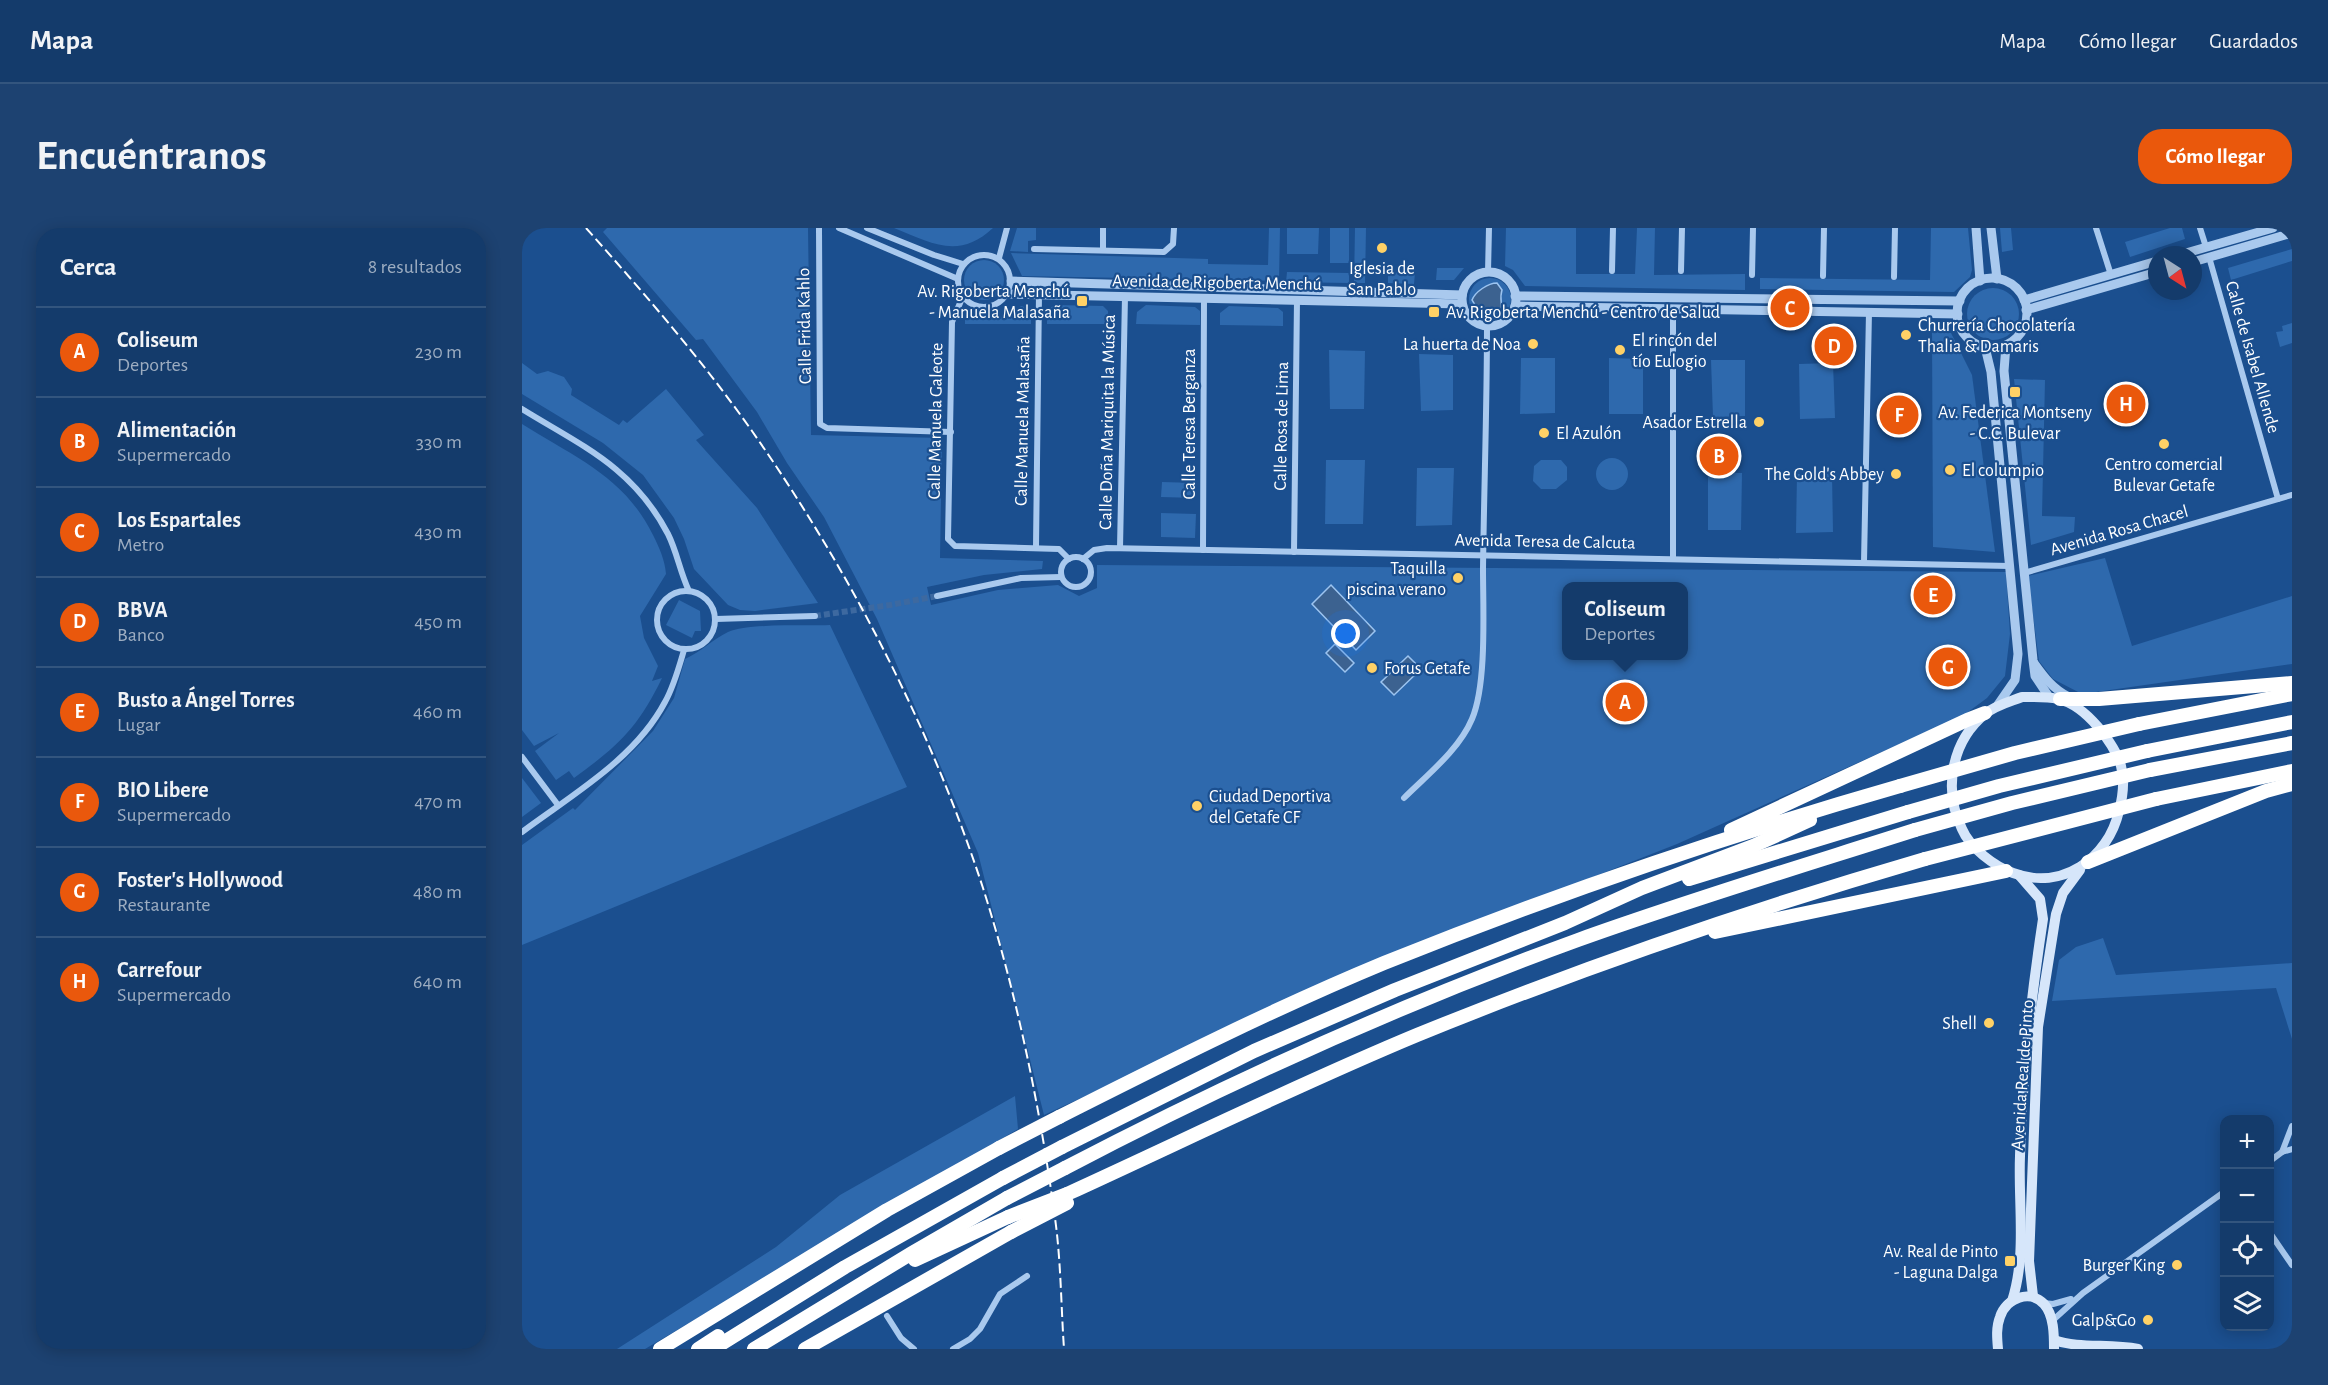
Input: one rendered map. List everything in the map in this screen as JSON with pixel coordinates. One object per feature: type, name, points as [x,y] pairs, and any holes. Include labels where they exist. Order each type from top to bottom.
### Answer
[{"type":"highway","points":[[2061,698],[2099,699],[2292,683]]},
{"type":"highway","points":[[660,1349],[887,1210],[999,1148],[1243,1026],[1383,964],[1680,853],[1858,798],[2015,753],[2139,724],[2292,694]]},
{"type":"highway","points":[[1680,853],[1991,710]]},
{"type":"highway","points":[[713,1349],[900,1235],[1003,1178],[1254,1050],[1395,990],[1565,923],[1691,879],[1908,812],[1999,786],[2147,751],[2292,722]]},
{"type":"highway","points":[[754,1349],[1007,1198],[1161,1118],[1257,1072],[1409,1006],[1577,941],[1700,898],[1915,830],[2012,803],[2150,770],[2292,743]]},
{"type":"highway","points":[[806,1349],[1067,1198],[1304,1084],[1416,1036],[1631,953],[1821,889],[1925,859],[2156,799],[2292,771]]},
{"type":"highway","points":[[2086,864],[2266,791],[2292,784]]},
{"type":"highway","points":[[1565,923],[1642,888],[1753,846],[1858,798]]},
{"type":"highway","points":[[1631,953],[1713,932],[2012,873]]},
{"type":"highway","points":[[812,1313],[915,1260],[1008,1217],[1067,1198]]},
{"type":"highway","points":[[698,1349],[740,1322],[808,1290]]},
{"type":"main road","points":[[2022,697],[2061,698],[2074,704],[2092,719],[2112,742],[2121,766],[2124,793],[2116,823],[2107,843],[2086,864],[2066,874],[2036,879],[2012,873],[1979,852],[1963,832],[1953,809],[1950,786],[1956,757],[1968,731],[1991,710],[2022,697]]},
{"type":"main road","name":"Avenida Real de Pinto","points":[[2037,1299],[2029,1261],[2038,1027],[2056,914],[2063,893],[2086,864]]},
{"type":"main road","name":"Avenida Real de Pinto","points":[[1998,1349],[1997,1333],[2000,1316],[2012,1301],[2019,1281],[2019,1157],[2023,1076],[2043,919],[2040,899],[2012,873]]},
{"type":"main road","points":[[2012,1301],[2023,1296],[2037,1299],[2045,1305],[2052,1322],[2054,1345],[2123,1346],[2138,1349]]},
{"type":"street","name":"Calle Frida Kahlo","points":[[819,228],[820,424],[826,428],[951,432]]},
{"type":"street","points":[[839,228],[958,279]]},
{"type":"street","points":[[867,228],[963,264]]},
{"type":"street","points":[[999,258],[1007,228]]},
{"type":"street","points":[[1103,228],[1103,249]]},
{"type":"street","points":[[1034,249],[1164,252],[1171,247],[1174,228]]},
{"type":"street","points":[[1488,272],[1489,228]]},
{"type":"street","points":[[1612,271],[1613,228]]},
{"type":"street","points":[[1681,271],[1682,228]]},
{"type":"street","points":[[1752,275],[1753,228]]},
{"type":"street","points":[[1823,276],[1824,228]]},
{"type":"street","points":[[1894,277],[1895,228]]},
{"type":"street","points":[[1976,228],[1980,281]]},
{"type":"street","points":[[1991,228],[1997,279]]},
{"type":"street","points":[[2097,228],[2111,275]]},
{"type":"street","name":"Calle de Isabel Allende","points":[[2200,228],[2278,499]]},
{"type":"street","points":[[2202,256],[2273,228]]},
{"type":"street","points":[[2202,253],[2292,233]]},
{"type":"street","points":[[984,254],[999,258],[1008,268],[1011,281],[1007,294],[1002,300],[986,307],[977,306],[963,296],[958,279],[963,264],[969,259],[984,254]]},
{"type":"street","points":[[2024,300],[2148,264]]},
{"type":"street","points":[[1488,272],[1503,276],[1513,288],[1515,296],[1515,306],[1504,321],[1486,326],[1475,323],[1469,318],[1462,299],[1468,281],[1481,273],[1488,272]]},
{"type":"street","points":[[2026,310],[2148,275]]},
{"type":"street","points":[[1988,278],[1997,279],[2011,283],[2024,300],[2025,323],[2020,334],[2006,345],[1985,347],[1968,339],[1959,324],[1960,301],[1963,293],[1971,285],[1988,278]]},
{"type":"street","name":"Avenida de Rigoberta Menchú","points":[[1011,281],[1462,299]]},
{"type":"street","name":"Avenida de Rigoberta Menchú","points":[[1007,294],[1297,300],[1462,299]]},
{"type":"street","name":"Calle Manuela Malasaña","points":[[1036,547],[1039,294]]},
{"type":"street","name":"Calle Manuela Galeote","points":[[963,296],[952,322],[948,539],[955,546],[1036,547]]},
{"type":"street","name":"Calle Doña Mariquita la Música","points":[[1120,548],[1125,296]]},
{"type":"street","points":[[1515,296],[1960,301]]},
{"type":"street","name":"Calle Teresa Berganza","points":[[1203,550],[1204,298]]},
{"type":"street","name":"Calle Rosa de Lima","points":[[1294,552],[1297,300]]},
{"type":"street","points":[[1515,306],[1958,314]]},
{"type":"street","points":[[1673,308],[1673,558]]},
{"type":"street","points":[[1864,562],[1869,312]]},
{"type":"street","points":[[1404,798],[1458,742],[1473,719],[1481,673],[1486,326]]},
{"type":"street","points":[[2006,345],[2004,371],[2032,660],[2035,676],[2061,698]]},
{"type":"street","points":[[1985,347],[1991,372],[2018,666],[2010,688],[1991,710]]},
{"type":"street","points":[[522,409],[606,460],[628,479],[656,513],[667,533],[689,591]]},
{"type":"street","name":"Avenida Rosa Chacel","points":[[2024,573],[2292,495]]},
{"type":"street","points":[[937,596],[1021,578],[1061,577],[1072,588],[1077,588],[1086,584],[1092,576],[1090,566],[1083,559],[1069,559],[1059,549],[1036,547]]},
{"type":"street","name":"Avenida Teresa de Calcuta","points":[[1083,559],[1094,550],[1120,548],[2010,566]]},
{"type":"street","points":[[1061,577],[1062,567],[1069,559]]},
{"type":"street","points":[[689,591],[700,594],[708,601],[716,619],[714,631],[708,640],[694,649],[684,650],[670,646],[662,638],[658,629],[657,617],[660,607],[671,595],[689,591]]},
{"type":"street","points":[[716,619],[815,616]]},
{"type":"street","points":[[522,832],[624,755],[643,734],[665,701],[684,650]]},
{"type":"street","points":[[2032,660],[2058,691],[2061,698]]},
{"type":"street","points":[[522,757],[558,806]]},
{"type":"street","points":[[2282,1152],[2292,1126]]},
{"type":"street","points":[[2274,1158],[2292,1149]]},
{"type":"street","points":[[2052,1322],[2082,1293],[2220,1197]]},
{"type":"street","points":[[2274,1239],[2292,1265]]},
{"type":"street","points":[[953,1349],[970,1339],[980,1329],[1000,1294],[1027,1276]]},
{"type":"street","points":[[2037,1299],[2060,1303],[2082,1293]]},
{"type":"street","points":[[887,1316],[901,1338],[914,1349]]},
{"type":"shaded area","points":[[607,228],[808,228],[811,435],[942,438],[940,558],[1043,561],[1042,569],[984,575],[927,587],[931,605],[998,590],[1058,585],[1079,596],[1097,588],[1097,565],[2006,572],[2010,634],[2005,676],[1987,698],[1964,715],[1677,844],[1381,960],[1044,1115],[978,853],[877,619],[824,517],[787,463],[757,412],[703,339],[696,340],[603,232]]},
{"type":"shaded area","points":[[894,228],[993,228],[981,238],[968,244],[945,246]]},
{"type":"shaded area","points":[[1017,228],[1036,228],[1036,240],[1028,241],[1028,252],[1010,251]]},
{"type":"shaded area","points":[[1269,228],[1280,228],[1279,281],[1022,276],[1011,253],[1208,259],[1208,264],[1268,265]]},
{"type":"shaded area","points":[[1287,228],[1319,228],[1318,254],[1287,254]]},
{"type":"shaded area","points":[[1330,228],[1349,228],[1349,263],[1330,263]]},
{"type":"shaded area","points":[[1355,228],[1366,228],[1365,283],[1354,283]]},
{"type":"shaded area","points":[[1506,228],[1576,228],[1576,274],[1635,274],[1637,228],[1655,228],[1654,275],[1745,274],[1745,290],[1525,286],[1513,270],[1505,266]]},
{"type":"shaded area","points":[[1931,228],[1968,228],[1972,270],[1970,277],[1954,292],[1760,289],[1760,278],[1930,280]]},
{"type":"shaded area","points":[[2000,228],[2011,228],[2013,250],[2002,252]]},
{"type":"shaded area","points":[[2170,228],[2182,228],[2185,239],[2164,246],[2148,246],[2148,251],[2130,257],[2125,242]]},
{"type":"shaded area","points":[[2292,249],[2292,261],[2231,280],[2228,268]]},
{"type":"shaded area","points":[[984,260],[992,261],[998,266],[1003,272],[1003,288],[998,294],[992,299],[984,300],[976,299],[970,294],[965,288],[964,280],[965,272],[970,266],[976,261]]},
{"type":"shaded area","points":[[1437,268],[1464,268],[1454,280],[1436,280]]},
{"type":"shaded area","points":[[1287,272],[1349,273],[1349,283],[1286,282]]},
{"type":"shaded area","points":[[1388,272],[1415,273],[1414,284],[1388,283]]},
{"type":"shaded area","points":[[1490,278],[1498,279],[1505,284],[1510,291],[1510,307],[1505,314],[1498,319],[1490,320],[1482,319],[1475,314],[1470,307],[1469,299],[1470,291],[1475,284],[1482,279]]},
{"type":"shaded area","points":[[1497,283],[1502,290],[1501,312],[1494,315],[1475,305],[1472,300],[1482,288]]},
{"type":"shaded area","points":[[1988,288],[1998,288],[2012,295],[2019,314],[2012,333],[1998,340],[1988,340],[1978,336],[1971,329],[1967,319],[1967,309],[1971,299],[1978,292]]},
{"type":"shaded area","points":[[1054,305],[1103,306],[1108,311],[1108,324],[1047,324],[1047,311]]},
{"type":"shaded area","points":[[1146,305],[1195,307],[1200,311],[1200,325],[1136,324],[1137,312]]},
{"type":"shaded area","points":[[1021,306],[1031,309],[1031,324],[965,324],[965,316],[1006,317]]},
{"type":"shaded area","points":[[1229,306],[1278,308],[1283,312],[1283,326],[1220,325],[1220,313]]},
{"type":"shaded area","points":[[2292,323],[2292,343],[2280,347],[2276,332],[2283,331],[2282,326]]},
{"type":"shaded area","points":[[1932,329],[1951,333],[1972,375],[1995,552],[1933,547]]},
{"type":"shaded area","points":[[1329,350],[1365,351],[1364,409],[1330,409]]},
{"type":"shaded area","points":[[1419,354],[1453,355],[1453,410],[1421,411]]},
{"type":"shaded area","points":[[1521,358],[1555,358],[1555,413],[1520,414]]},
{"type":"shaded area","points":[[1609,358],[1643,359],[1643,414],[1609,414]]},
{"type":"shaded area","points":[[1711,360],[1745,360],[1745,416],[1713,417]]},
{"type":"shaded area","points":[[522,363],[537,374],[548,371],[564,377],[572,389],[571,395],[619,425],[623,420],[627,423],[666,389],[704,435],[696,440],[757,508],[818,603],[755,611],[740,610],[728,605],[694,569],[674,518],[643,475],[603,443],[522,394]]},
{"type":"shaded area","points":[[1833,363],[1835,418],[1800,419],[1799,364]]},
{"type":"shaded area","points":[[2014,379],[2045,380],[2042,516],[2075,517],[2074,532],[2031,545]]},
{"type":"shaded area","points":[[522,424],[579,458],[628,497],[653,535],[666,574],[640,616],[644,638],[658,666],[652,681],[662,678],[644,710],[625,735],[603,756],[574,778],[569,771],[556,780],[535,751],[559,733],[534,746],[522,730]]},
{"type":"shaded area","points":[[1612,458],[1623,463],[1628,474],[1623,485],[1612,490],[1601,485],[1596,474],[1601,463]]},
{"type":"shaded area","points":[[1326,460],[1365,460],[1363,524],[1325,524]]},
{"type":"shaded area","points":[[1541,460],[1561,460],[1567,467],[1567,480],[1556,489],[1541,489],[1533,481],[1534,466]]},
{"type":"shaded area","points":[[1417,468],[1454,468],[1452,525],[1416,526]]},
{"type":"shaded area","points":[[1708,472],[1742,473],[1741,530],[1708,530]]},
{"type":"shaded area","points":[[1797,474],[1832,474],[1833,532],[1796,533]]},
{"type":"shaded area","points":[[1162,482],[1196,483],[1196,498],[1161,497]]},
{"type":"shaded area","points":[[1161,513],[1196,514],[1195,538],[1161,537]]},
{"type":"shaded area","points":[[2105,558],[2132,646],[2292,596],[2292,664],[2082,694],[2053,679],[2039,661],[2028,576]]},
{"type":"shaded area","points":[[1331,585],[1375,631],[1356,650],[1312,604]]},
{"type":"shaded area","points":[[679,600],[700,611],[701,631],[695,631],[692,638],[666,625]]},
{"type":"shaded area","points":[[830,625],[907,787],[522,945],[522,845],[573,808],[575,810],[653,731],[674,698],[685,659],[728,632],[737,629],[763,626]]},
{"type":"shaded area","points":[[1335,644],[1354,663],[1345,672],[1326,653]]},
{"type":"shaded area","points":[[1408,656],[1421,669],[1394,695],[1381,682]]},
{"type":"shaded area","points":[[522,778],[541,803],[522,817]]},
{"type":"shaded area","points":[[2103,938],[2116,975],[2292,963],[2292,1039],[2276,988],[2052,1001],[2059,960],[2076,947]]},
{"type":"shaded area","points":[[1015,1096],[1018,1129],[645,1349],[617,1349],[776,1247],[840,1195]]},
{"type":"tunnel","points":[[815,616],[937,596]]},
{"type":"railway","points":[[586,228],[713,378],[788,484],[854,594],[884,651],[938,768],[983,888],[1017,1010],[1042,1135],[1055,1218],[1064,1349]]},
{"type":"place","name":"Iglesia de San Pablo","points":[[1382,248]]},
{"type":"place","name":"Av. Rigoberta Menchú - Manuela Malasaña","points":[[1082,301]]},
{"type":"place","name":"Los Espartales","points":[[1790,308]]},
{"type":"place","name":"Av. Rigoberta Menchú - Centro de Salud","points":[[1434,312]]},
{"type":"place","name":"Churrería Chocolatería Thalia & Damaris","points":[[1906,335]]},
{"type":"place","name":"La huerta de Noa","points":[[1533,344]]},
{"type":"place","name":"BBVA","points":[[1834,346]]},
{"type":"place","name":"El rincón del tío Eulogio","points":[[1620,350]]},
{"type":"place","name":"Av. Federica Montseny - C.C. Bulevar","points":[[2015,392]]},
{"type":"place","name":"Carrefour","points":[[2126,404]]},
{"type":"place","name":"BIO Libere","points":[[1899,415]]},
{"type":"place","name":"Asador Estrella","points":[[1759,422]]},
{"type":"place","name":"El Azulón","points":[[1544,433]]},
{"type":"place","name":"Centro comercial Bulevar Getafe","points":[[2164,444]]},
{"type":"place","name":"Alimentación","points":[[1719,456]]},
{"type":"place","name":"El columpio","points":[[1950,470]]},
{"type":"place","name":"The Gold's Abbey","points":[[1896,474]]},
{"type":"place","name":"Taquilla piscina verano","points":[[1458,578]]},
{"type":"place","name":"Busto a Ángel Torres","points":[[1933,595]]},
{"type":"place","name":"Foster's Hollywood","points":[[1948,667]]},
{"type":"place","name":"Forus Getafe","points":[[1372,668]]},
{"type":"place","name":"Coliseum","points":[[1625,702]]},
{"type":"place","name":"Ciudad Deportiva del Getafe CF","points":[[1197,806]]},
{"type":"place","name":"Shell","points":[[1989,1023]]},
{"type":"place","name":"Av. Real de Pinto - Laguna Dalga","points":[[2010,1261]]},
{"type":"place","name":"Burger King","points":[[2177,1265]]},
{"type":"place","name":"Galp&Go","points":[[2148,1320]]}]
